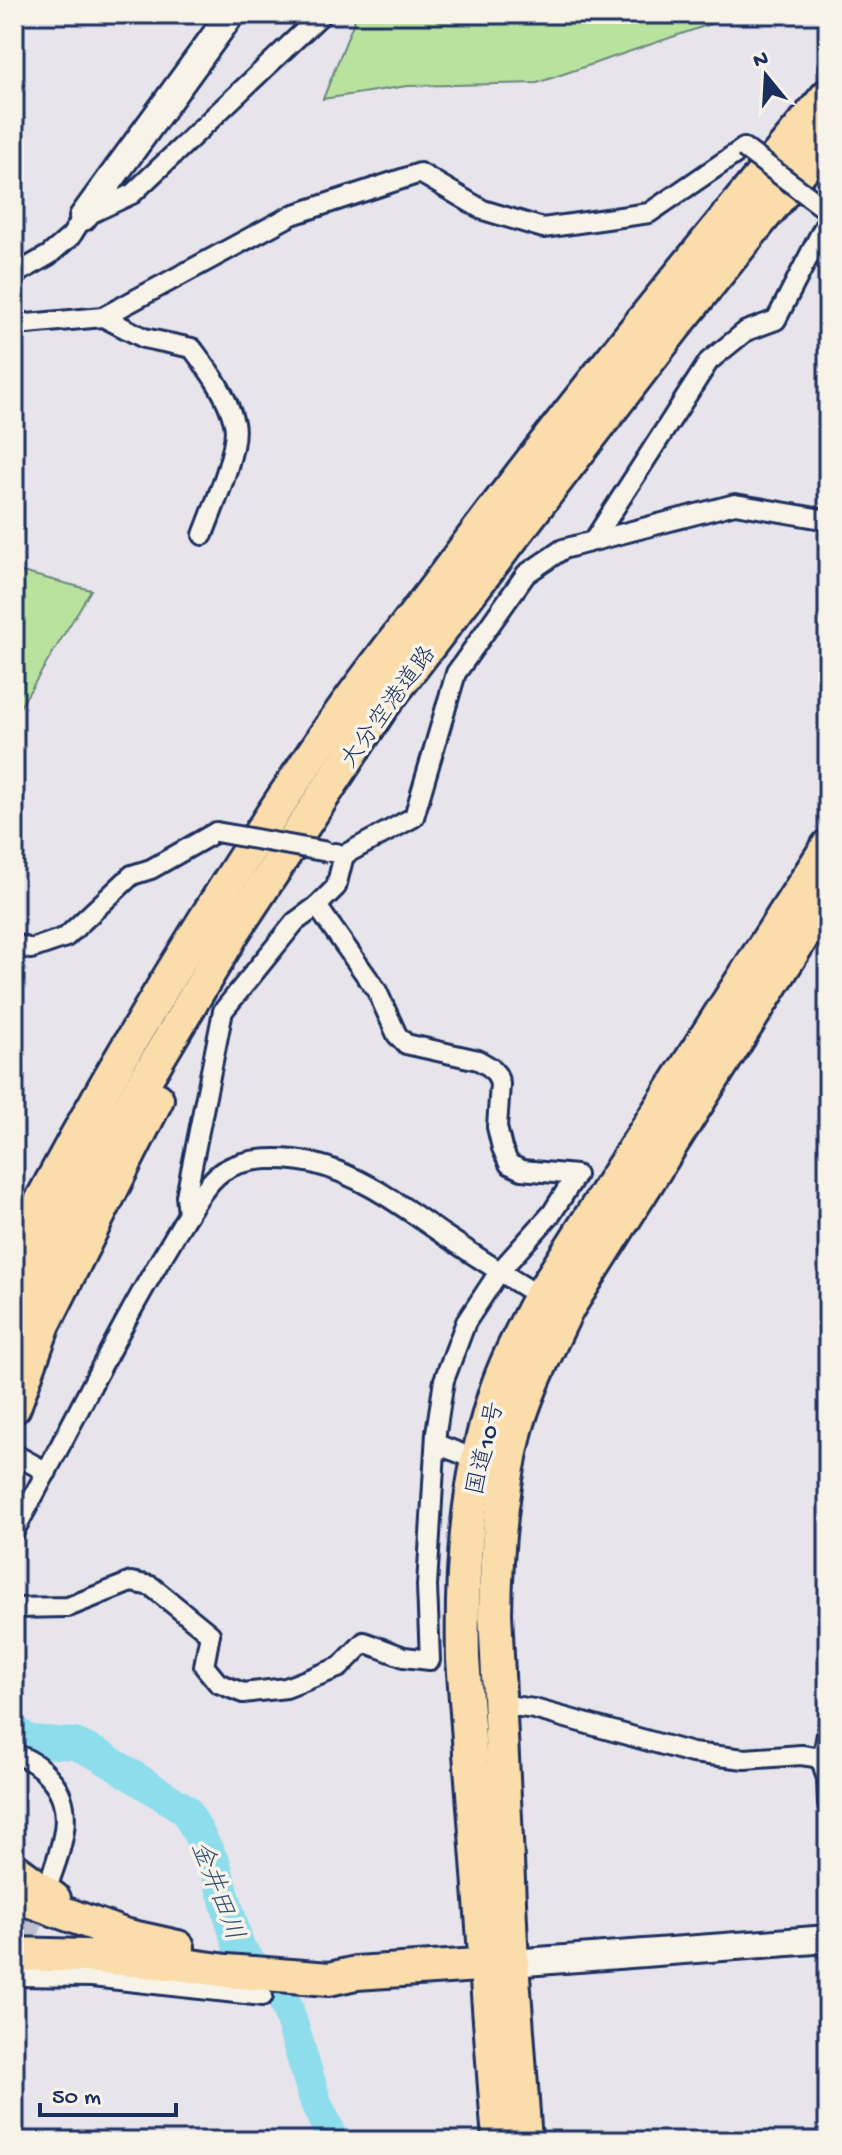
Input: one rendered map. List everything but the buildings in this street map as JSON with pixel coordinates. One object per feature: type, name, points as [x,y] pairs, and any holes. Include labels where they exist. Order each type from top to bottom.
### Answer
[{"type":"highway","name":"大分空港道路","points":[[14,1253],[46,1191],[180,960],[323,738],[486,519],[639,324],[828,95]]},
{"type":"highway","name":"大分空港道路","points":[[14,1320],[87,1178],[234,931],[381,708],[503,554],[676,325],[828,137]]},
{"type":"highway","points":[[14,1407],[44,1324],[150,1112],[203,1012],[381,708]]},
{"type":"highway","name":"国道10号","points":[[499,2141],[500,1704],[495,1613],[496,1555],[521,1415],[537,1373],[553,1304],[828,846]]},
{"type":"highway","name":"国道10号","points":[[525,2141],[499,1963],[463,1659],[461,1590],[477,1460],[495,1395],[518,1339],[553,1304],[828,896]]},
{"type":"highway","points":[[14,1869],[44,1894],[102,1925]]},
{"type":"highway","points":[[14,1895],[147,1941],[220,1962]]},
{"type":"highway","points":[[14,1908],[82,1936],[170,1963]]},
{"type":"highway","points":[[14,1967],[85,1956],[170,1963],[220,1962],[278,1968],[329,1979],[356,1973],[499,1963]]},
{"type":"street","points":[[14,275],[71,236],[231,14]]},
{"type":"street","points":[[83,217],[132,194],[322,14]]},
{"type":"street","points":[[14,318],[27,324],[103,317],[292,215],[420,173],[483,210],[543,228],[649,213],[744,148],[828,211]]},
{"type":"street","points":[[594,540],[709,361],[746,331],[776,320],[828,219]]},
{"type":"street","points":[[103,317],[144,338],[192,348],[217,381],[235,425],[230,461],[203,535]]},
{"type":"street","points":[[14,944],[31,949],[66,937],[132,875],[151,869],[216,832],[336,853],[414,817],[456,673],[526,574],[563,549],[735,504],[828,520]]},
{"type":"street","points":[[188,1214],[186,1196],[223,1011],[295,922],[336,887],[336,853]]},
{"type":"street","points":[[14,1608],[68,1607],[131,1582],[151,1586],[210,1634],[204,1666],[218,1683],[243,1693],[286,1688],[340,1667],[364,1642],[404,1657],[430,1660],[427,1586],[436,1444],[444,1380],[466,1322],[499,1272],[552,1213],[576,1175],[522,1170],[509,1164],[497,1127],[500,1084],[497,1075],[490,1067],[470,1057],[406,1044],[397,1035],[377,991],[317,906]]},
{"type":"street","points":[[14,1531],[144,1285],[188,1214],[223,1171],[249,1162],[271,1160],[312,1163],[351,1177],[378,1190],[499,1272],[553,1304]]},
{"type":"street","points":[[436,1444],[509,1470]]},
{"type":"street","points":[[14,1454],[47,1472]]},
{"type":"street","points":[[500,1704],[534,1709],[692,1753],[745,1759],[801,1755],[815,1757],[822,1762]]},
{"type":"street","points":[[828,1728],[822,1762],[827,1779],[828,1804]]},
{"type":"street","points":[[14,1754],[42,1769],[57,1785],[63,1799],[66,1816],[63,1836],[48,1885]]},
{"type":"street","points":[[499,1963],[828,1939]]},
{"type":"street","points":[[14,1967],[263,1996]]},
{"type":"green space","points":[[357,14],[740,14],[537,83],[407,86],[323,99]]},
{"type":"green space","points":[[14,570],[91,590],[14,717]]},
{"type":"waterway","name":"金井田川","points":[[14,1730],[28,1741],[75,1744],[101,1756],[186,1810],[215,1865],[239,1948],[256,1969],[277,1984],[316,2103],[334,2141]]},
{"type":"tunnel","points":[[19,1961],[43,1899]]}]
